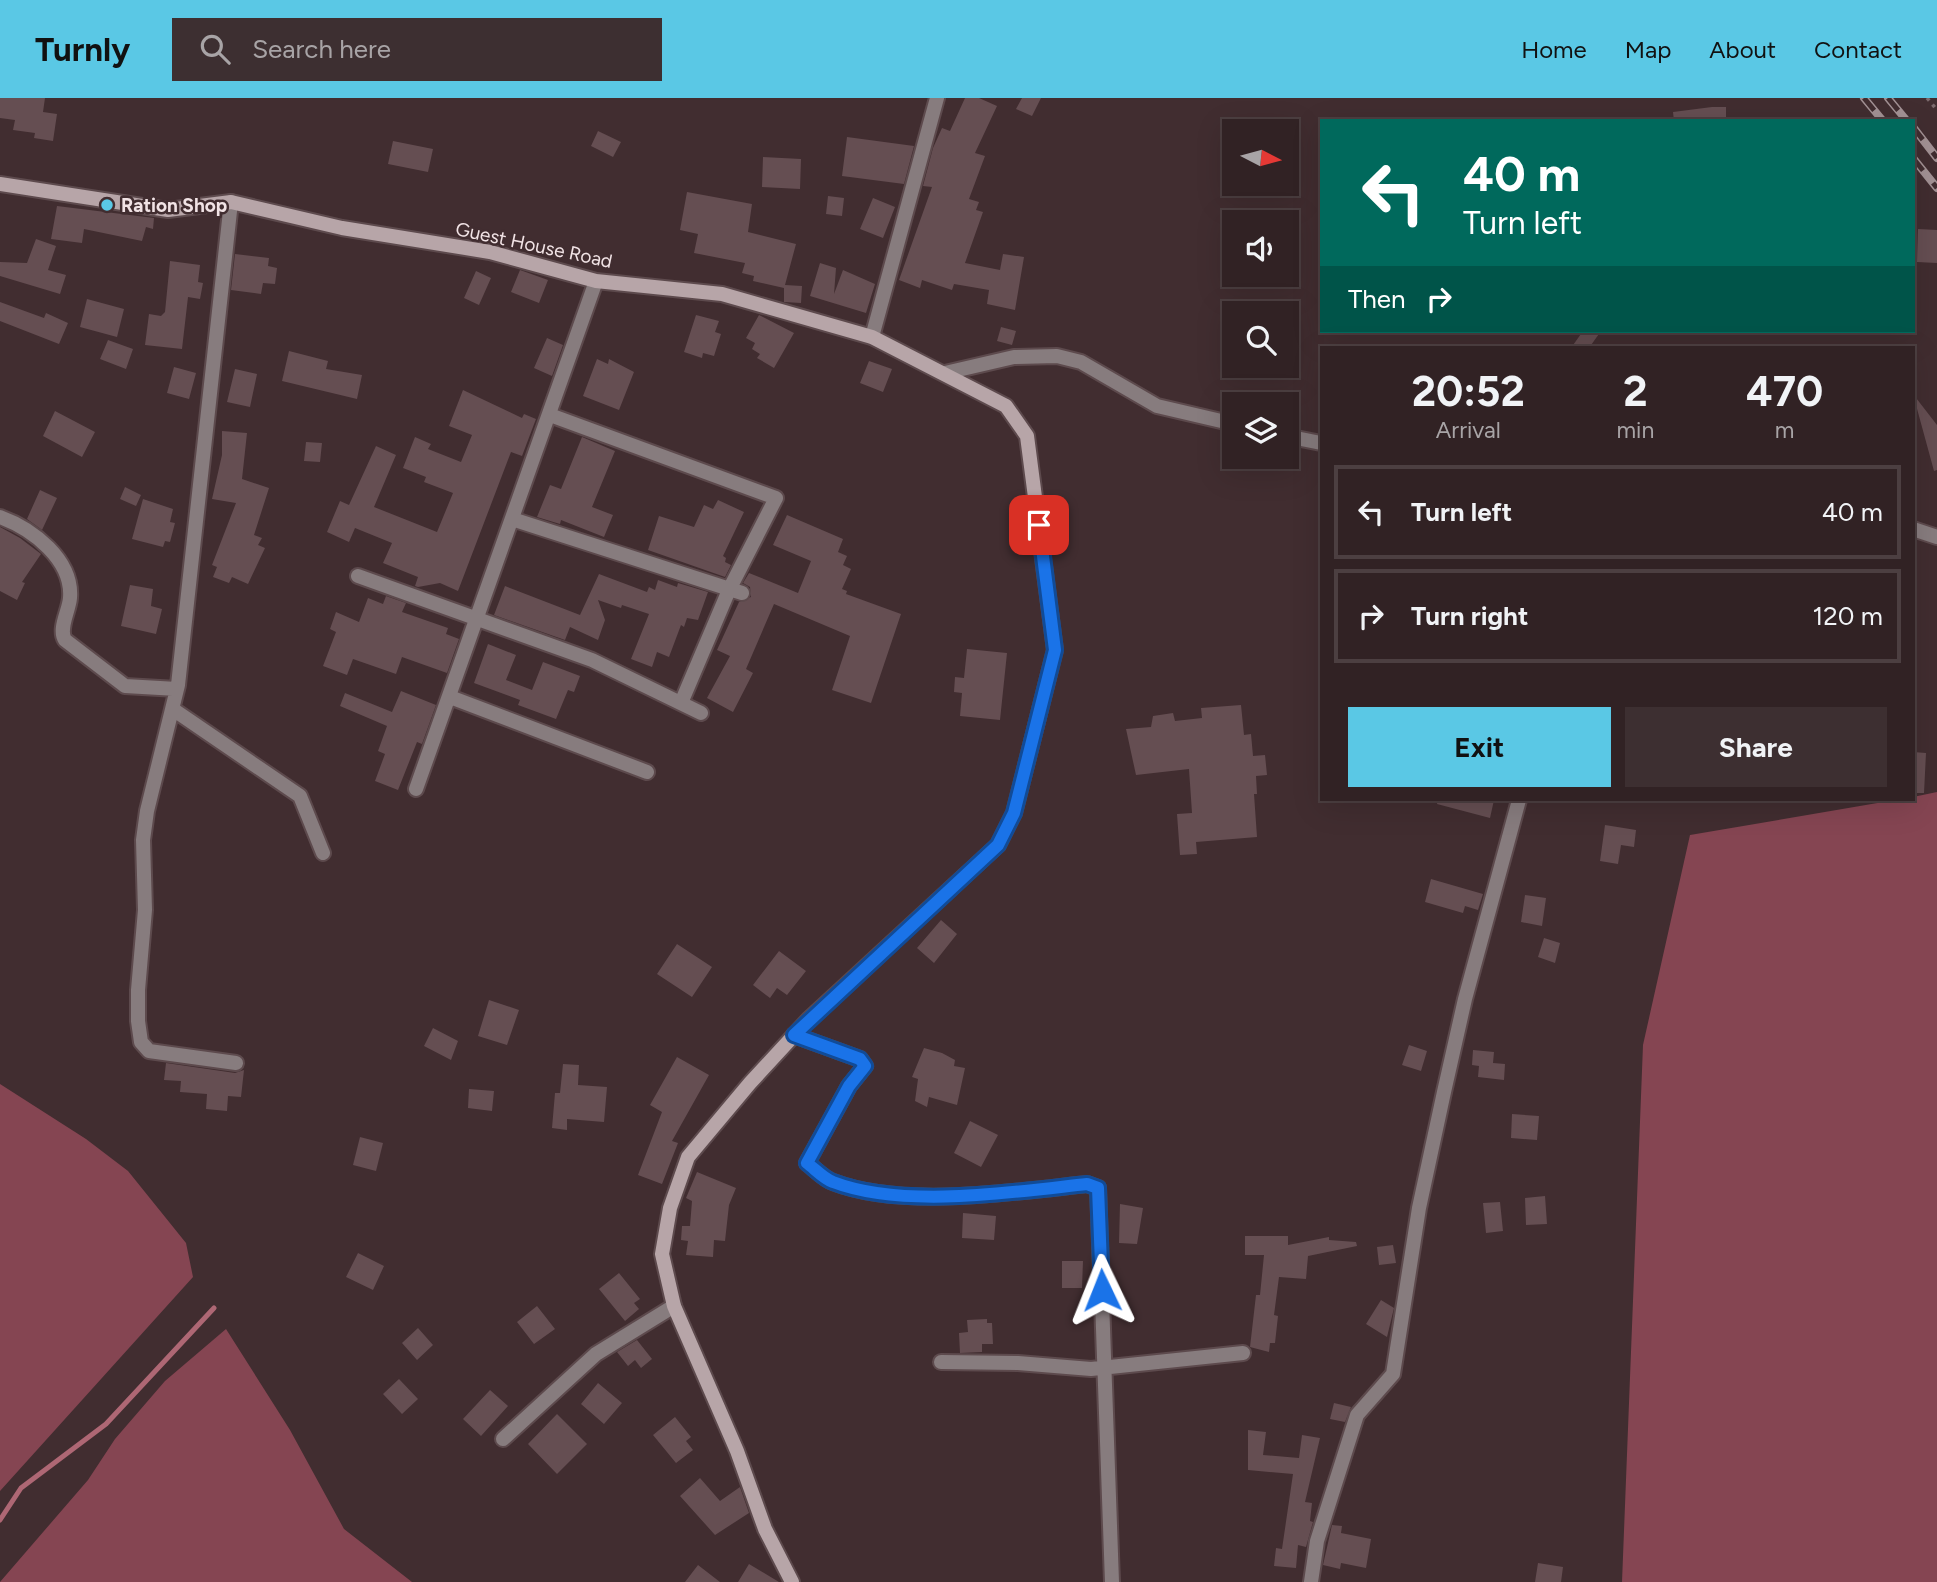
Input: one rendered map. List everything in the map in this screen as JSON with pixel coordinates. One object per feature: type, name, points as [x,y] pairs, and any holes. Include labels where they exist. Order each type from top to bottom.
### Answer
[{"type":"main road","name":"Guest House Road","points":[[0,184],[167,210],[232,202],[342,228],[490,251],[596,281],[722,294],[872,337],[1006,406],[1027,436],[1055,650],[1014,813],[998,845],[794,1035]]},
{"type":"main road","points":[[792,1582],[765,1529],[737,1451],[674,1306],[662,1254],[670,1208],[688,1157],[794,1035]]},
{"type":"street","points":[[872,337],[937,98]]},
{"type":"street","points":[[232,202],[177,689],[174,710],[147,811],[143,841],[145,910],[138,990],[141,1042],[149,1051],[236,1063]]},
{"type":"street","points":[[416,789],[478,621],[596,281]]},
{"type":"street","points":[[945,373],[1014,357],[1057,356],[1081,362],[1157,406],[1222,421]]},
{"type":"street","points":[[550,415],[776,498],[681,703]]},
{"type":"street","points":[[1299,439],[1320,443]]},
{"type":"street","points":[[0,517],[18,523],[62,563],[71,595],[62,630],[65,640],[125,686],[177,689]]},
{"type":"street","points":[[512,519],[735,591]]},
{"type":"street","points":[[1915,530],[1937,537]]},
{"type":"street","points":[[358,576],[592,660],[701,713]]},
{"type":"street","points":[[450,697],[647,772]]},
{"type":"street","points":[[174,710],[300,796],[323,853]]},
{"type":"street","points":[[1311,1582],[1317,1541],[1357,1415],[1393,1374],[1419,1209],[1444,1092],[1465,999],[1518,801]]},
{"type":"street","points":[[794,1035],[860,1059],[865,1066],[849,1086],[807,1163],[831,1182],[894,1195],[999,1193],[1087,1184],[1098,1188],[1112,1582]]},
{"type":"street","points":[[503,1439],[596,1354],[674,1306]]},
{"type":"street","points":[[941,1362],[1018,1363],[1091,1369],[1243,1353]]},
{"type":"path","points":[[1927,98],[1937,110]]},
{"type":"shaded area","points":[[1937,792],[1937,1582],[1622,1582],[1643,1045],[1690,835],[1889,801],[1915,801],[1915,797]]},
{"type":"shaded area","points":[[0,1084],[86,1139],[128,1171],[186,1243],[193,1277],[0,1491]]},
{"type":"shaded area","points":[[226,1329],[290,1430],[344,1529],[412,1582],[0,1582],[88,1480],[115,1439],[165,1381]]},
{"type":"building","points":[[0,98],[45,98],[43,112],[57,114],[53,141],[34,138],[35,133],[13,130],[15,120],[0,118]]},
{"type":"building","points":[[965,98],[979,98],[997,106],[975,153],[985,156],[969,199],[979,202],[976,210],[983,212],[965,263],[1000,270],[1003,254],[1024,257],[1015,310],[987,304],[989,290],[954,284],[952,290],[922,280],[920,288],[899,280],[932,187],[923,186],[933,148],[942,128],[950,131]]},
{"type":"building","points":[[1022,98],[1041,98],[1032,116],[1016,109]]},
{"type":"building","points":[[1726,107],[1726,119],[1674,119],[1673,112]]},
{"type":"building","points":[[598,131],[621,142],[613,157],[591,146]]},
{"type":"building","points":[[847,137],[914,146],[904,184],[842,176]]},
{"type":"building","points":[[393,141],[433,149],[428,172],[388,164]]},
{"type":"building","points":[[763,157],[801,159],[800,189],[762,187]]},
{"type":"building","points":[[687,192],[752,204],[748,232],[796,244],[785,285],[802,286],[801,303],[784,302],[784,288],[753,281],[754,276],[742,273],[745,263],[694,253],[698,234],[680,230]]},
{"type":"building","points":[[828,196],[844,198],[842,216],[826,214]]},
{"type":"building","points":[[873,198],[895,207],[883,238],[860,229]]},
{"type":"building","points":[[57,206],[154,218],[153,229],[146,227],[142,241],[84,229],[82,243],[51,239]]},
{"type":"building","points":[[1918,229],[1937,230],[1937,263],[1917,262]]},
{"type":"building","points":[[36,239],[56,246],[48,270],[66,275],[60,294],[0,276],[0,262],[27,263]]},
{"type":"building","points":[[235,254],[269,258],[268,266],[277,268],[275,284],[263,283],[261,294],[231,290]]},
{"type":"building","points":[[170,261],[200,265],[198,282],[203,283],[200,299],[188,297],[182,349],[145,345],[149,314],[161,316],[165,312]]},
{"type":"building","points":[[820,263],[836,268],[834,294],[843,270],[875,284],[866,313],[810,296]]},
{"type":"building","points":[[520,270],[548,280],[539,303],[511,292]]},
{"type":"building","points":[[476,271],[491,278],[479,305],[464,298]]},
{"type":"building","points":[[87,299],[124,309],[117,337],[80,327]]},
{"type":"building","points":[[0,302],[44,318],[46,313],[68,323],[59,344],[0,321]]},
{"type":"building","points":[[696,315],[719,321],[715,332],[721,334],[714,356],[703,353],[702,358],[684,352]]},
{"type":"building","points":[[759,315],[794,333],[774,368],[757,358],[760,354],[752,349],[755,343],[746,338]]},
{"type":"building","points":[[1001,327],[1016,331],[1012,345],[997,341]]},
{"type":"building","points":[[1582,333],[1600,333],[1590,346],[1572,346]]},
{"type":"building","points":[[547,338],[563,345],[552,376],[534,368]]},
{"type":"building","points":[[108,340],[133,349],[126,369],[100,359]]},
{"type":"building","points":[[289,351],[328,361],[326,369],[362,375],[357,399],[282,381]]},
{"type":"building","points":[[597,359],[608,364],[609,359],[634,372],[619,410],[583,396]]},
{"type":"building","points":[[869,361],[892,369],[883,392],[860,383]]},
{"type":"building","points":[[174,367],[196,373],[189,399],[167,393]]},
{"type":"building","points":[[235,369],[257,374],[250,407],[227,402]]},
{"type":"building","points":[[463,390],[522,418],[524,414],[536,419],[522,456],[511,452],[458,591],[440,583],[418,587],[415,586],[418,577],[383,563],[392,543],[355,528],[349,542],[327,532],[340,501],[349,505],[376,446],[396,455],[374,507],[437,532],[453,493],[424,482],[426,477],[403,468],[415,437],[431,444],[428,449],[461,462],[472,435],[449,426]]},
{"type":"building","points":[[1915,397],[1937,425],[1937,470],[1934,471]]},
{"type":"building","points":[[55,411],[95,432],[82,457],[43,436]]},
{"type":"building","points":[[222,431],[247,433],[242,479],[269,488],[254,535],[262,538],[258,545],[265,548],[248,584],[232,577],[229,583],[213,577],[217,567],[212,565],[236,503],[212,499],[222,455]]},
{"type":"building","points":[[582,437],[615,451],[592,507],[613,515],[604,537],[561,520],[560,524],[537,517],[550,485],[561,489]]},
{"type":"building","points":[[306,442],[322,443],[320,462],[304,461]]},
{"type":"building","points":[[125,487],[141,495],[136,506],[120,499]]},
{"type":"building","points":[[40,490],[57,498],[42,530],[27,519]]},
{"type":"building","points":[[143,499],[173,509],[170,522],[175,523],[170,542],[165,541],[163,547],[132,539]]},
{"type":"building","points":[[718,500],[744,512],[723,556],[726,558],[725,562],[731,565],[725,577],[648,550],[659,516],[694,527],[704,505],[713,509]]},
{"type":"building","points":[[787,515],[843,539],[838,552],[847,556],[843,565],[851,569],[842,589],[847,591],[846,594],[901,614],[871,703],[832,690],[850,636],[774,604],[746,669],[753,673],[733,712],[707,698],[730,656],[717,650],[739,602],[751,597],[750,587],[743,583],[749,573],[798,593],[811,561],[773,545]]},
{"type":"building","points":[[0,527],[41,554],[22,582],[25,583],[17,600],[0,591]]},
{"type":"building","points":[[599,574],[647,592],[649,587],[655,590],[658,580],[677,587],[678,583],[708,592],[698,620],[687,618],[684,627],[681,625],[669,657],[657,652],[652,667],[631,659],[649,614],[622,605],[621,608],[598,600],[605,620],[598,640],[570,627],[565,640],[494,615],[505,586],[580,615]]},
{"type":"building","points":[[130,585],[153,589],[151,606],[162,609],[156,634],[121,626]]},
{"type":"building","points":[[386,596],[406,603],[402,612],[448,628],[446,634],[459,639],[447,673],[402,657],[396,674],[353,659],[347,675],[323,666],[336,632],[330,629],[336,612],[359,622],[368,598],[383,604]]},
{"type":"building","points":[[488,644],[516,655],[506,680],[532,690],[543,662],[580,676],[574,692],[568,690],[556,719],[518,705],[520,700],[474,683]]},
{"type":"building","points":[[967,649],[1007,653],[1000,720],[960,716],[962,693],[954,692],[955,677],[964,678]]},
{"type":"building","points":[[401,691],[436,705],[422,744],[417,742],[398,790],[375,781],[385,754],[378,751],[387,726],[340,706],[345,693],[392,712]]},
{"type":"building","points":[[1241,705],[1244,735],[1251,734],[1253,756],[1265,755],[1267,775],[1256,776],[1257,794],[1254,794],[1257,837],[1196,842],[1197,854],[1180,855],[1177,814],[1192,813],[1189,769],[1136,775],[1126,729],[1151,727],[1153,716],[1173,713],[1175,721],[1202,718],[1201,708]]},
{"type":"building","points":[[1915,752],[1926,753],[1924,793],[1915,793]]},
{"type":"building","points":[[1438,801],[1494,801],[1490,818],[1437,804]]},
{"type":"building","points":[[1605,825],[1636,830],[1634,847],[1621,845],[1618,864],[1600,861]]},
{"type":"building","points":[[1431,879],[1483,894],[1478,910],[1465,906],[1463,913],[1425,902]]},
{"type":"building","points":[[1525,895],[1546,898],[1542,926],[1521,922]]},
{"type":"building","points":[[941,920],[957,934],[934,963],[917,948]]},
{"type":"building","points":[[1544,938],[1560,943],[1555,963],[1538,957]]},
{"type":"building","points":[[677,944],[712,967],[692,997],[657,974]]},
{"type":"building","points":[[779,951],[806,971],[787,995],[777,988],[770,998],[753,985]]},
{"type":"building","points":[[489,1000],[519,1010],[507,1045],[478,1036]]},
{"type":"building","points":[[433,1028],[458,1041],[451,1060],[424,1046]]},
{"type":"building","points":[[1409,1045],[1427,1051],[1421,1071],[1402,1065]]},
{"type":"building","points":[[924,1048],[942,1053],[955,1060],[954,1066],[965,1068],[957,1105],[929,1097],[927,1107],[915,1101],[918,1079],[912,1077]]},
{"type":"building","points":[[1473,1050],[1494,1052],[1493,1063],[1505,1064],[1504,1080],[1478,1077],[1479,1066],[1472,1065]]},
{"type":"building","points":[[677,1057],[709,1075],[672,1141],[678,1143],[662,1184],[638,1175],[662,1112],[650,1105]]},
{"type":"building","points":[[166,1063],[235,1073],[244,1070],[241,1097],[228,1096],[227,1111],[206,1109],[207,1094],[180,1092],[181,1081],[164,1080]]},
{"type":"building","points":[[563,1064],[579,1065],[578,1085],[607,1087],[604,1122],[567,1119],[567,1130],[552,1128],[555,1093],[560,1093]]},
{"type":"building","points":[[469,1089],[494,1091],[492,1111],[468,1108]]},
{"type":"building","points":[[1512,1114],[1539,1116],[1537,1140],[1511,1138]]},
{"type":"building","points":[[970,1121],[998,1135],[981,1167],[954,1153]]},
{"type":"building","points":[[360,1137],[383,1143],[376,1171],[353,1165]]},
{"type":"building","points":[[697,1172],[736,1188],[729,1205],[725,1241],[714,1240],[713,1257],[686,1255],[688,1241],[681,1240],[682,1226],[690,1226],[692,1201],[686,1198]]},
{"type":"building","points":[[1545,1196],[1547,1224],[1526,1225],[1525,1198]]},
{"type":"building","points":[[1500,1202],[1503,1231],[1486,1233],[1483,1203]]},
{"type":"building","points":[[1120,1204],[1143,1208],[1137,1244],[1119,1243]]},
{"type":"building","points":[[963,1213],[996,1216],[994,1240],[962,1238]]},
{"type":"building","points":[[1245,1236],[1288,1236],[1288,1245],[1329,1237],[1329,1240],[1356,1242],[1357,1246],[1308,1256],[1306,1279],[1279,1277],[1274,1315],[1278,1316],[1275,1343],[1270,1343],[1269,1352],[1250,1347],[1264,1255],[1245,1255]]},
{"type":"building","points":[[1393,1245],[1396,1263],[1379,1265],[1377,1247]]},
{"type":"building","points":[[358,1253],[384,1266],[373,1290],[346,1277]]},
{"type":"building","points":[[1062,1261],[1083,1261],[1082,1288],[1062,1288]]},
{"type":"building","points":[[619,1273],[640,1299],[634,1303],[639,1309],[625,1321],[599,1289]]},
{"type":"building","points":[[1381,1300],[1394,1308],[1387,1337],[1366,1324]]},
{"type":"building","points":[[537,1306],[555,1329],[534,1344],[517,1322]]},
{"type":"building","points":[[987,1319],[987,1323],[992,1323],[993,1344],[982,1344],[982,1352],[960,1353],[959,1333],[968,1332],[967,1320]]},
{"type":"building","points":[[418,1328],[433,1345],[417,1360],[402,1343]]},
{"type":"building","points":[[637,1340],[652,1359],[641,1368],[635,1360],[628,1366],[617,1352]]},
{"type":"building","points":[[399,1379],[418,1399],[402,1414],[383,1394]]},
{"type":"building","points":[[598,1383],[622,1403],[604,1424],[581,1404]]},
{"type":"building","points":[[490,1390],[508,1406],[481,1436],[463,1419]]},
{"type":"building","points":[[1334,1403],[1351,1407],[1345,1422],[1330,1419]]},
{"type":"building","points":[[557,1414],[587,1444],[557,1474],[528,1444]]},
{"type":"building","points":[[675,1417],[691,1437],[686,1441],[693,1450],[676,1463],[653,1435]]},
{"type":"building","points":[[1248,1430],[1266,1432],[1263,1455],[1299,1458],[1302,1435],[1320,1438],[1305,1502],[1312,1503],[1310,1521],[1313,1522],[1306,1547],[1298,1545],[1296,1568],[1274,1566],[1276,1548],[1282,1549],[1293,1474],[1248,1470]]},
{"type":"building","points":[[700,1478],[720,1501],[740,1487],[749,1513],[715,1535],[680,1496]]},
{"type":"building","points":[[1332,1525],[1342,1526],[1341,1533],[1371,1539],[1366,1568],[1341,1563],[1340,1569],[1323,1565]]},
{"type":"building","points":[[1538,1563],[1563,1567],[1561,1582],[1535,1582]]},
{"type":"building","points":[[749,1564],[779,1582],[738,1582]]},
{"type":"building","points":[[698,1565],[720,1582],[685,1582]]},
{"type":"waterway","points":[[0,1520],[21,1488],[106,1424],[214,1308]]},
{"type":"railway","points":[[1864,98],[1881,119]]},
{"type":"railway","points":[[1888,98],[1905,119]]},
{"type":"railway","points":[[1915,130],[1937,158]]},
{"type":"railway","points":[[1915,160],[1937,188]]},
{"type":"place","name":"Ration Shop","points":[[107,205]]},
{"type":"route","points":[[1039,525],[1054,624],[1055,650],[1042,711],[1014,813],[998,845],[794,1035],[860,1059],[865,1066],[849,1086],[807,1163],[831,1182],[894,1195],[999,1193],[1087,1184],[1098,1188],[1102,1290]]}]
